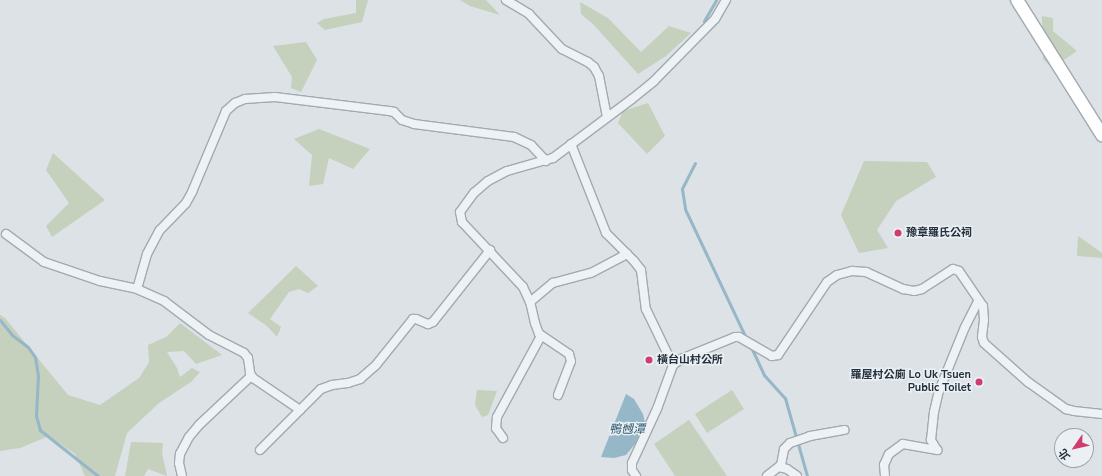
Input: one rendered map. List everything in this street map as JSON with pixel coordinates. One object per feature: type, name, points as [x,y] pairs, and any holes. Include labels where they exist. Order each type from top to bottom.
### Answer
[{"type":"main road","points":[[1017,0],[1102,135]]},
{"type":"street","points":[[506,0],[529,14],[562,49],[588,62],[594,67],[598,76],[607,117]]},
{"type":"street","points":[[558,395],[571,361],[569,354],[541,336],[537,330],[530,302],[523,287],[490,250],[462,222],[460,216],[462,209],[481,186],[507,171],[546,161],[571,144],[654,81],[716,19],[726,0]]},
{"type":"street","points":[[137,289],[147,254],[160,230],[186,203],[226,111],[235,103],[245,99],[275,97],[394,112],[402,120],[414,124],[514,138],[531,146],[546,161]]},
{"type":"street","points":[[571,144],[606,233],[641,270],[646,309],[673,365]]},
{"type":"street","points":[[6,234],[44,262],[100,281],[137,289],[164,301],[209,335],[244,353],[248,358],[251,376],[300,410]]},
{"type":"street","points":[[260,450],[321,389],[360,379],[376,365],[414,319],[428,324],[433,322],[490,250]]},
{"type":"street","points":[[530,302],[552,283],[592,273],[627,254]]},
{"type":"street","points":[[636,476],[632,470],[632,463],[658,409],[673,365],[681,359],[735,337],[739,337],[772,356],[778,355],[827,282],[837,275],[846,272],[866,272],[899,288],[914,291],[922,289],[955,269],[961,273],[979,300],[984,312],[982,337],[984,344],[1004,363],[1066,409],[1102,414]]},
{"type":"street","points":[[885,476],[884,465],[889,454],[903,444],[937,450],[931,440],[934,412],[939,391],[965,327],[979,300]]},
{"type":"street","points":[[503,438],[496,428],[497,417],[541,336]]},
{"type":"street","points":[[182,476],[180,454],[189,437],[199,425],[251,376]]},
{"type":"street","points":[[767,476],[779,467],[784,450],[790,443],[810,436],[844,430]]},
{"type":"street","points":[[779,467],[788,469],[797,476]]},
{"type":"green space","points":[[356,0],[368,0],[362,22],[325,30],[317,23],[324,19],[356,13]]},
{"type":"green space","points":[[460,0],[486,0],[500,15],[470,6]]},
{"type":"green space","points":[[580,2],[608,18],[641,52],[669,26],[691,33],[666,56],[638,74],[593,24],[581,14]]},
{"type":"green space","points":[[1042,16],[1053,18],[1053,31],[1077,51],[1052,68],[1043,59]]},
{"type":"green space","points":[[306,42],[317,60],[301,92],[291,88],[292,77],[273,46]]},
{"type":"green space","points":[[648,103],[665,136],[647,154],[618,123],[623,111]]},
{"type":"green space","points":[[319,129],[370,149],[353,169],[329,158],[323,184],[309,186],[312,155],[294,139]]},
{"type":"green space","points":[[53,153],[105,200],[52,237],[46,226],[69,203],[46,170]]},
{"type":"green space","points":[[864,161],[927,162],[936,177],[896,201],[877,230],[888,248],[859,253],[841,215]]},
{"type":"green space","points":[[1078,236],[1102,253],[1102,258],[1077,256]]},
{"type":"green space","points":[[296,266],[318,286],[308,293],[299,289],[289,292],[270,319],[281,327],[277,337],[267,326],[248,313]]},
{"type":"green space","points":[[0,315],[5,318],[68,395],[100,405],[139,378],[149,362],[148,345],[166,337],[180,323],[222,355],[196,364],[184,351],[167,352],[177,368],[180,377],[192,368],[200,372],[191,382],[159,403],[127,433],[115,476],[85,476],[75,454],[49,436],[20,448],[0,451]]},
{"type":"green space","points":[[477,390],[497,391],[488,415],[482,417],[475,405]]},
{"type":"green space","points":[[732,390],[744,409],[707,433],[695,414]]},
{"type":"green space","points":[[689,420],[727,476],[675,476],[654,444]]},
{"type":"green space","points":[[131,442],[163,443],[162,453],[167,476],[148,469],[144,476],[125,476]]},
{"type":"water","name":"鴨乸潭","points":[[626,394],[634,399],[643,414],[645,423],[640,438],[626,455],[614,458],[601,457]]},
{"type":"waterway","points":[[704,21],[716,0]]},
{"type":"waterway","points":[[695,163],[682,189],[685,209],[747,340]]},
{"type":"waterway","points":[[0,320],[12,335],[28,347],[35,357],[38,375],[36,416],[40,430],[98,476]]},
{"type":"waterway","points":[[751,347],[764,375],[785,398],[807,476]]},
{"type":"place","name":"豫章羅氏公祠","points":[[898,233]]},
{"type":"place","name":"橫台山村公所","points":[[649,360]]},
{"type":"place","name":"羅屋村公廁 Lo Uk Tsuen Public Toilet","points":[[979,382]]}]
